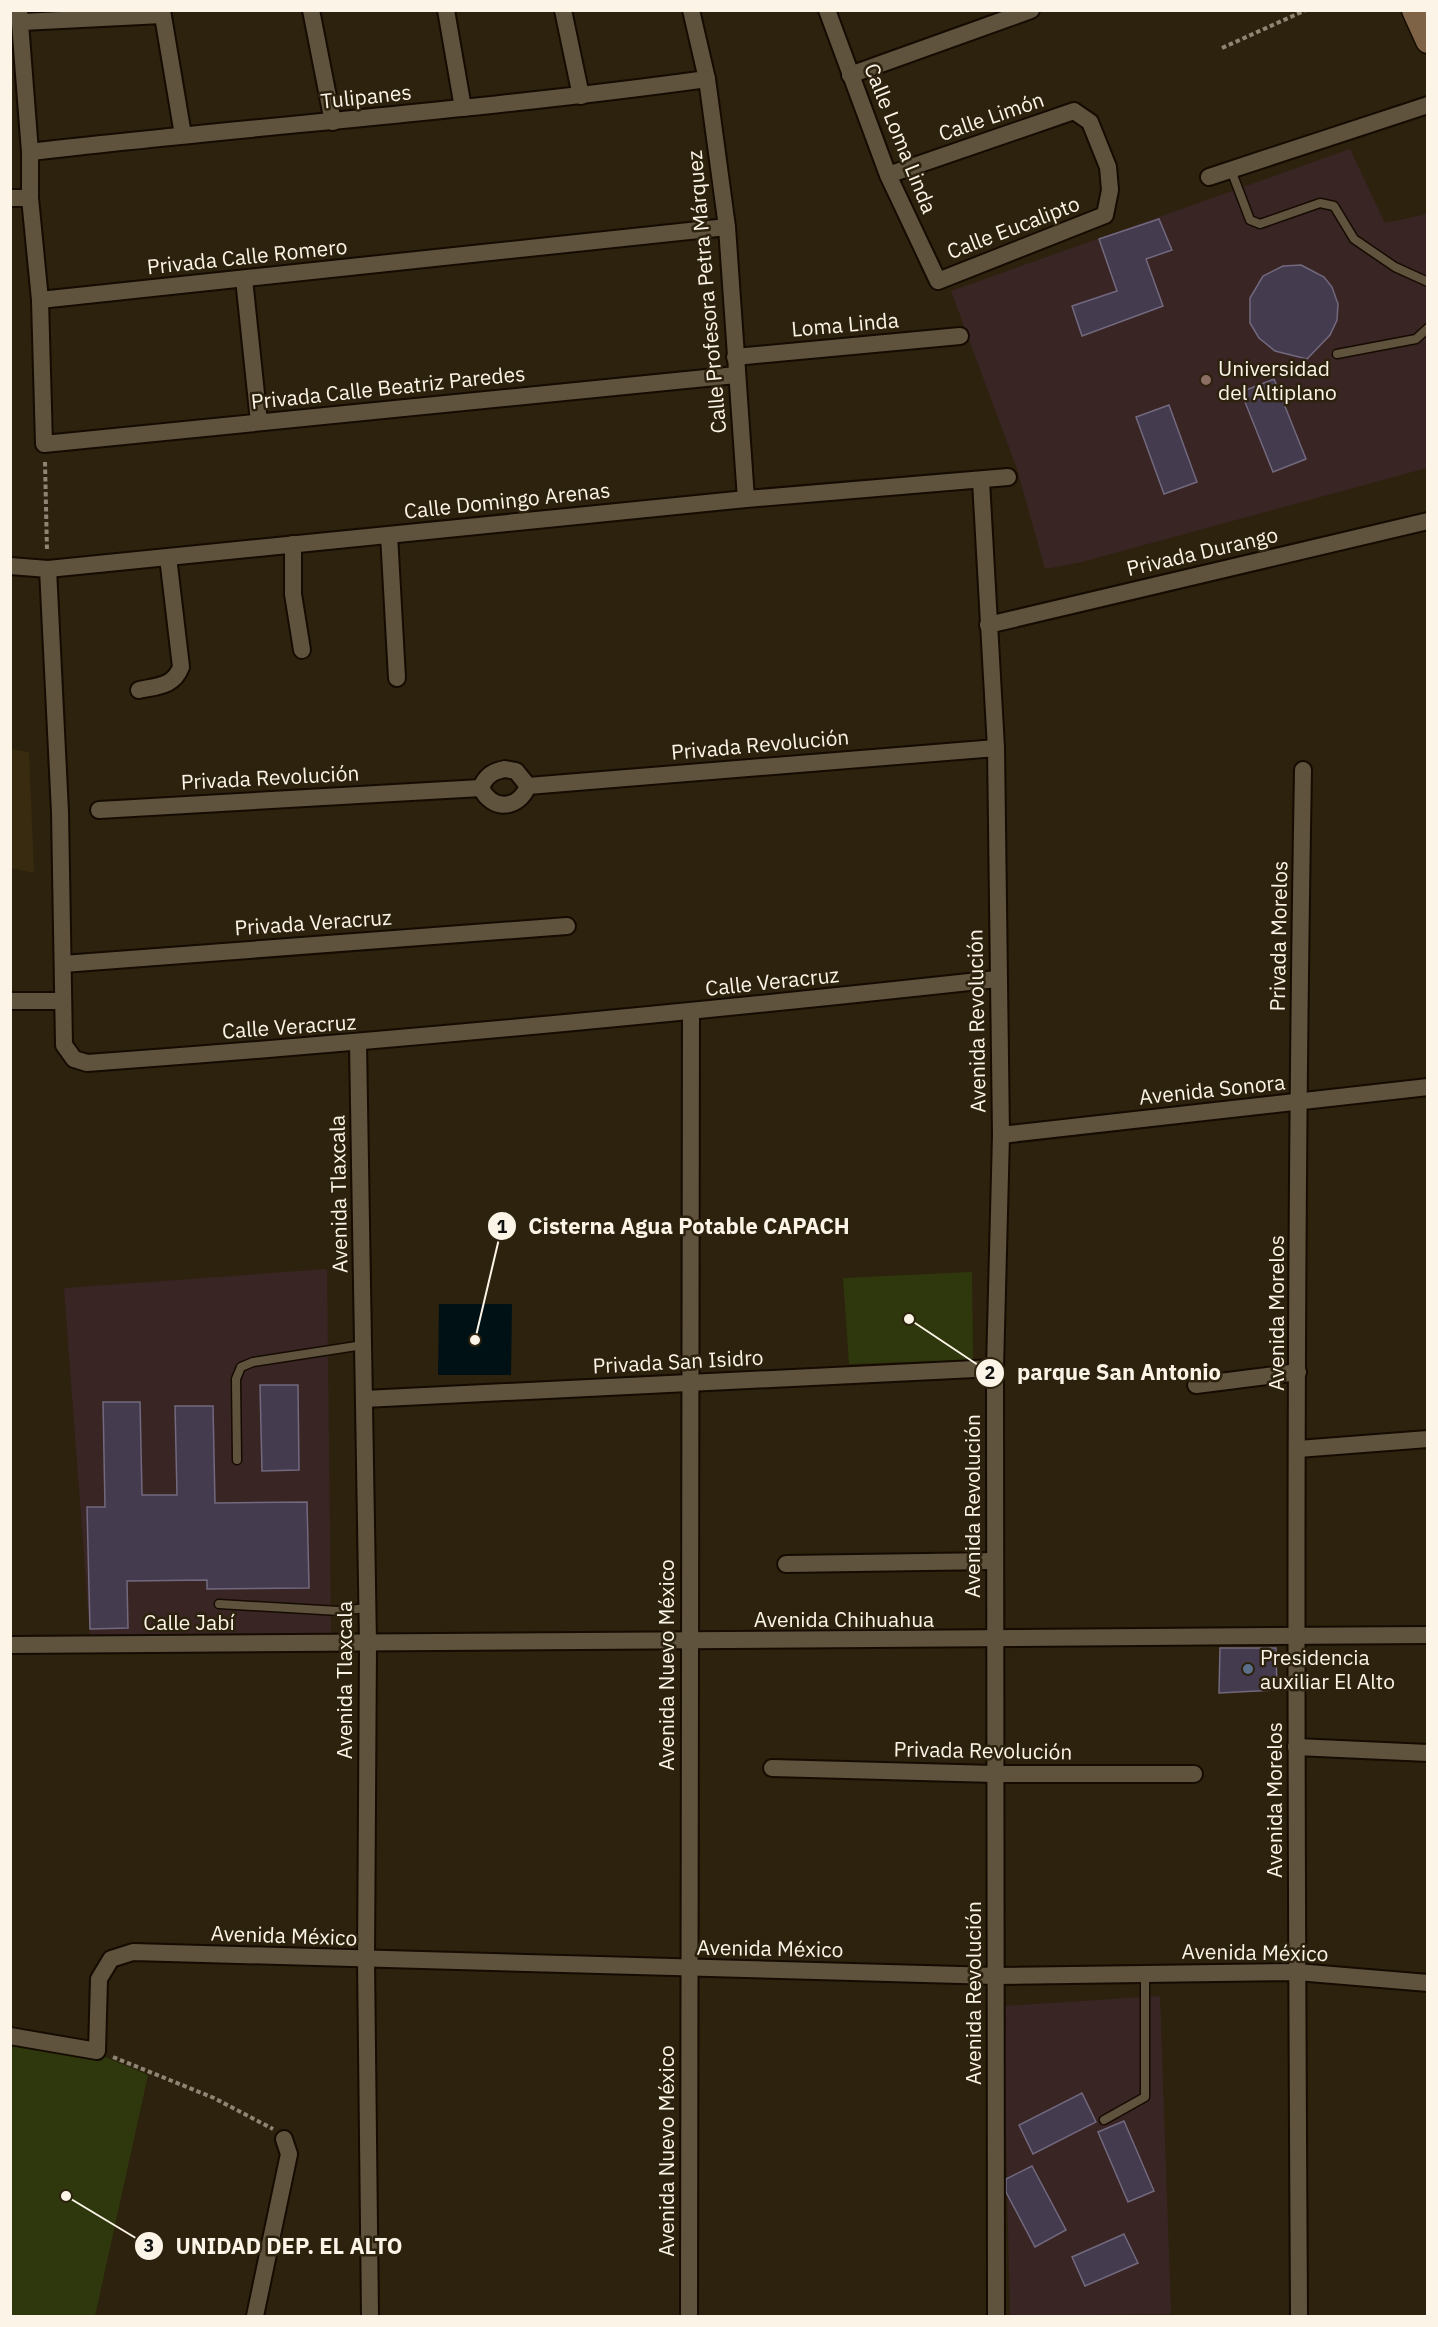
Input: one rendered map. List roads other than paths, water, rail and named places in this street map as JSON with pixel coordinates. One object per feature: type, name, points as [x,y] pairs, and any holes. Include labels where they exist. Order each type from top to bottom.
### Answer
[{"type":"street","points":[[311,10],[333,123]]},
{"type":"street","points":[[446,10],[463,108]]},
{"type":"street","points":[[564,10],[580,96]]},
{"type":"street","name":"Calle Profesora Petra Márquez","points":[[692,10],[707,79],[728,227],[746,499]]},
{"type":"street","name":"Calle Loma Linda","points":[[827,10],[888,175],[938,281]]},
{"type":"street","points":[[850,75],[1031,10]]},
{"type":"street","points":[[1414,10],[1428,41]]},
{"type":"street","points":[[40,300],[30,198],[30,152],[20,16],[162,13],[183,135]]},
{"type":"street","name":"Tulipanes","points":[[30,152],[183,135],[333,123],[580,96],[707,79]]},
{"type":"street","points":[[1209,177],[1428,105]]},
{"type":"street","name":"Calle Limón","points":[[888,175],[1074,111],[1090,122],[1108,167],[1110,190],[1105,215]]},
{"type":"street","points":[[10,198],[30,198]]},
{"type":"street","name":"Calle Eucalipto","points":[[938,281],[1105,215]]},
{"type":"street","name":"Privada Calle Romero","points":[[40,300],[728,227]]},
{"type":"street","points":[[244,279],[259,422]]},
{"type":"street","name":"Privada Calle Beatriz Paredes","points":[[40,300],[44,444],[736,375]]},
{"type":"street","name":"Loma Linda","points":[[735,357],[960,336]]},
{"type":"street","name":"Calle Domingo Arenas","points":[[10,566],[48,569],[746,499],[1008,477]]},
{"type":"street","name":"Avenida Revolución","points":[[981,481],[987,625],[996,748],[997,979],[1001,1135],[995,1368],[994,1561],[996,2316]]},
{"type":"street","name":"Privada Durango","points":[[987,625],[1428,521]]},
{"type":"street","points":[[389,535],[397,678]]},
{"type":"street","points":[[293,544],[293,594],[302,650]]},
{"type":"street","points":[[139,690],[168,684],[177,677],[181,667],[168,556]]},
{"type":"street","name":"Calle Veracruz","points":[[48,569],[60,812],[64,1045],[74,1059],[87,1063],[358,1044],[691,1013],[997,979]]},
{"type":"street","name":"Privada Revolución","points":[[528,786],[996,748]]},
{"type":"street","points":[[505,769],[516,771],[528,786],[524,796],[516,803],[505,806],[494,804],[481,788],[483,780],[494,771],[505,769]]},
{"type":"street","name":"Privada Morelos","points":[[1298,1102],[1303,770]]},
{"type":"street","name":"Privada Revolución","points":[[99,810],[481,788]]},
{"type":"street","name":"Privada Veracruz","points":[[63,964],[567,926]]},
{"type":"street","points":[[10,1001],[63,1001]]},
{"type":"street","name":"Avenida Nuevo México","points":[[689,2316],[691,1013]]},
{"type":"street","name":"Avenida Tlaxcala","points":[[358,1044],[368,1644],[366,1960],[370,2316]]},
{"type":"street","name":"Avenida Sonora","points":[[1001,1135],[1428,1087]]},
{"type":"street","name":"Avenida Morelos","points":[[1298,1102],[1298,1449],[1295,1637],[1299,2316]]},
{"type":"street","name":"Privada San Isidro","points":[[364,1400],[995,1368]]},
{"type":"street","points":[[1196,1385],[1298,1372]]},
{"type":"street","points":[[1298,1449],[1428,1439]]},
{"type":"street","points":[[786,1564],[994,1561]]},
{"type":"street","name":"Avenida Chihuahua","points":[[368,1644],[1428,1635]]},
{"type":"street","name":"Calle Jabí","points":[[10,1646],[368,1644]]},
{"type":"street","points":[[1296,1747],[1428,1753]]},
{"type":"street","name":"Privada Revolución","points":[[772,1768],[995,1774],[1194,1774]]},
{"type":"street","name":"Avenida México","points":[[10,2036],[97,2051],[99,1979],[111,1959],[133,1952],[996,1976],[1297,1972],[1428,1983]]},
{"type":"street","points":[[255,2316],[289,2154],[284,2139]]},
{"type":"lane","points":[[1231,170],[1250,220],[1260,224],[1320,202],[1334,206],[1354,239],[1395,267],[1428,282]]},
{"type":"lane","points":[[1337,354],[1416,339],[1428,328]]},
{"type":"lane","points":[[237,1461],[236,1379],[241,1367],[253,1362],[363,1345]]},
{"type":"lane","points":[[219,1604],[339,1611],[367,1608]]},
{"type":"lane","points":[[1104,2120],[1144,2097],[1145,1974]]},
{"type":"place","name":"Universidad del Altiplano","points":[[1206,380]]},
{"type":"place","name":"parque San Antonio","points":[[909,1319]]},
{"type":"place","name":"Cisterna Agua Potable CAPACH","points":[[475,1340]]},
{"type":"place","name":"Presidencia auxiliar El Alto","points":[[1248,1669]]},
{"type":"place","name":"UNIDAD DEP. EL ALTO","points":[[66,2196]]}]
